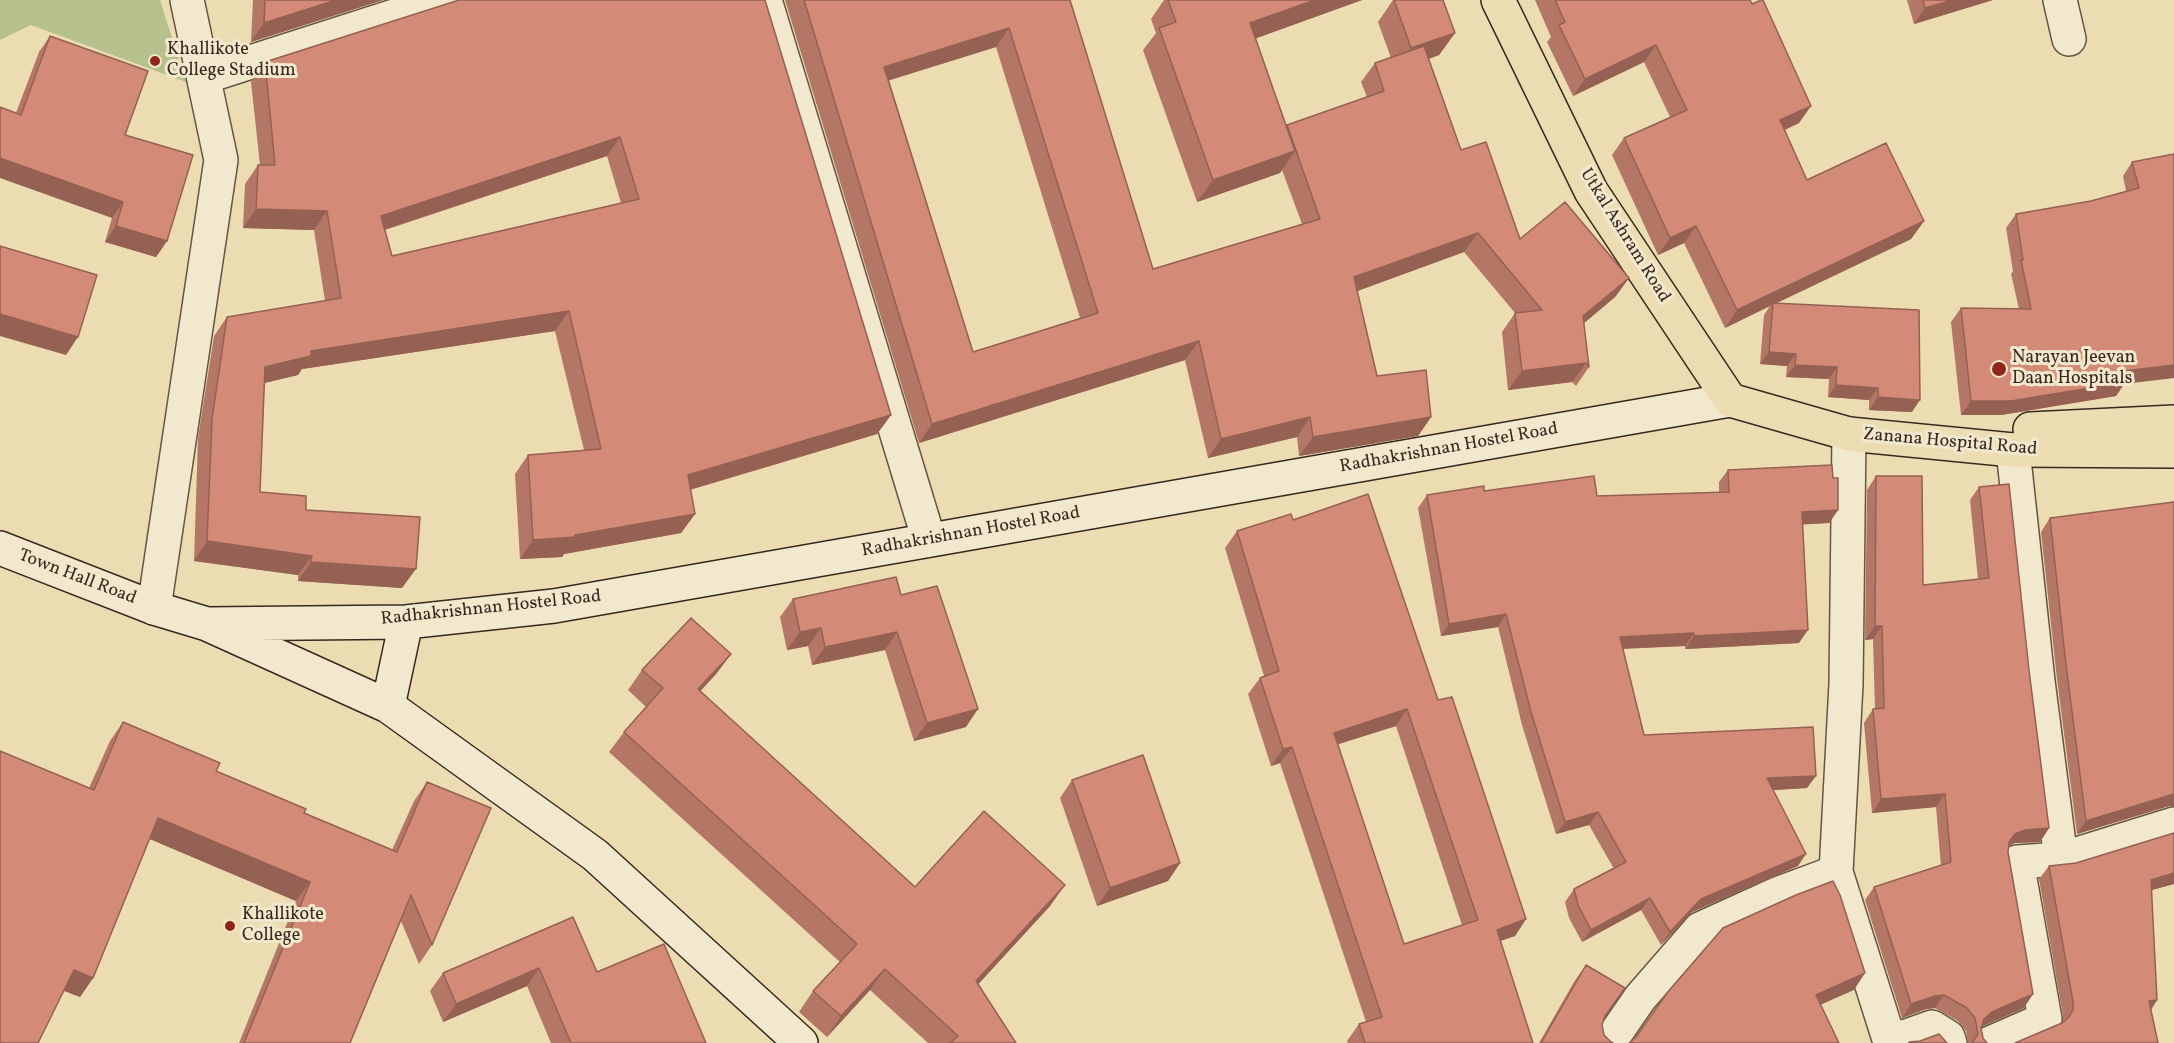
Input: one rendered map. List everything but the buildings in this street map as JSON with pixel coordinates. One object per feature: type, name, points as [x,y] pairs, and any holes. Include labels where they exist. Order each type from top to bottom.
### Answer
[{"type":"main road","name":"Utkal Ashram Road","points":[[1498,0],[1592,191],[1730,400]]},
{"type":"main road","points":[[1730,400],[1807,402],[1894,422],[2040,429],[2173,447]]},
{"type":"main road","name":"Zanana Hospital Road","points":[[1730,400],[1849,434],[2013,450],[2173,447]]},
{"type":"street","points":[[154,608],[221,160],[188,0]]},
{"type":"street","points":[[204,77],[444,0]]},
{"type":"street","points":[[765,0],[929,540]]},
{"type":"street","points":[[2060,0],[2070,39]]},
{"type":"street","name":"Radhakrishnan Hostel Road","points":[[207,624],[406,622],[554,606],[1730,400]]},
{"type":"street","points":[[1849,434],[1846,684],[1836,872],[1888,1036],[1904,1037],[1932,1027],[1948,1037],[1950,1043]]},
{"type":"street","points":[[2013,450],[2038,681],[2061,859]]},
{"type":"street","name":"Town Hall Road","points":[[0,548],[154,608],[207,624]]},
{"type":"street","points":[[388,706],[406,622]]},
{"type":"street","points":[[207,624],[388,706],[595,855],[801,1043]]},
{"type":"street","points":[[1990,1043],[2045,1019],[2017,862],[2061,859],[2174,824]]},
{"type":"street","points":[[1609,1043],[1640,998],[1700,929],[1777,894],[1836,872]]},
{"type":"green space","name":"Khallikote College Stadium","points":[[0,0],[160,0],[186,82],[31,25],[0,40]]},
{"type":"place","name":"Khallikote College Stadium","points":[[155,61]]},
{"type":"place","name":"Narayan Jeevan Daan Hospitals","points":[[1999,369]]},
{"type":"place","name":"Khallikote College","points":[[230,926]]}]
